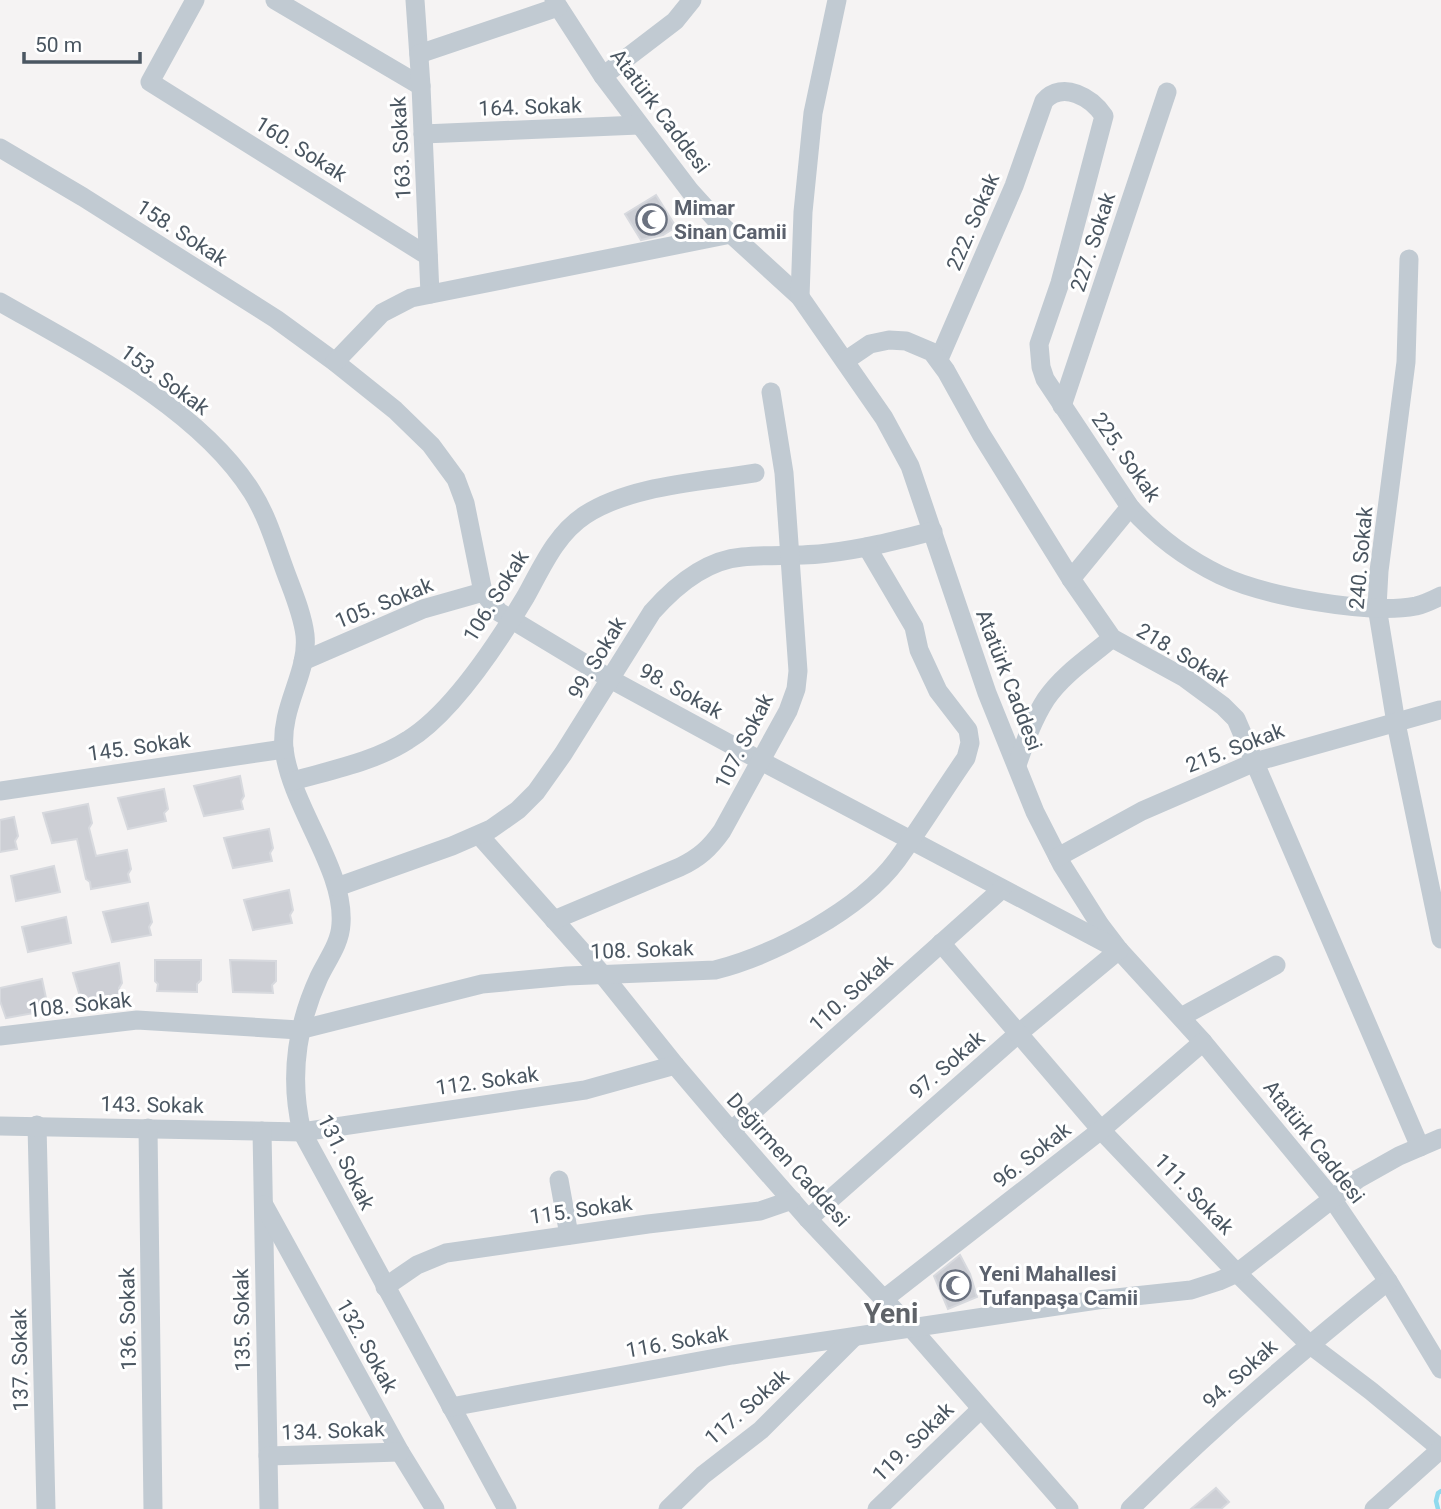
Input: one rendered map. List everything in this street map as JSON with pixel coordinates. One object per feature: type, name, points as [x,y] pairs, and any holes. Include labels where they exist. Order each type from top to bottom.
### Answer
[{"type":"street","name":"160. Sokak","points":[[195,0],[150,82],[428,256]]},
{"type":"street","points":[[275,0],[421,86]]},
{"type":"street","name":"163. Sokak","points":[[415,0],[430,294]]},
{"type":"street","points":[[603,76],[675,21],[692,0]]},
{"type":"street","points":[[800,297],[803,212],[813,113],[838,0]]},
{"type":"street","points":[[419,54],[556,3]]},
{"type":"street","name":"Atatürk Caddesi","points":[[556,3],[603,76],[690,191],[731,234],[800,297],[901,446],[924,501],[983,683],[1035,812],[1058,857],[1100,925],[1119,950],[1203,1042],[1331,1198],[1388,1281],[1441,1370]]},
{"type":"street","name":"227. Sokak","points":[[1062,406],[1167,92]]},
{"type":"street","name":"222. Sokak","points":[[939,359],[1014,186],[1044,101],[1053,93],[1081,95],[1097,106],[1104,116]]},
{"type":"street","name":"225. Sokak","points":[[1104,116],[1060,283],[1039,344],[1039,355],[1045,379],[1130,507],[1181,552],[1223,576],[1300,598],[1353,606],[1416,606],[1441,596]]},
{"type":"street","name":"164. Sokak","points":[[423,134],[639,125]]},
{"type":"street","name":"158. Sokak","points":[[0,148],[276,319],[335,362]]},
{"type":"street","points":[[483,592],[466,503],[456,479],[431,444],[395,410],[335,362],[382,313],[404,301],[731,234]]},
{"type":"street","name":"240. Sokak","points":[[1409,259],[1407,351],[1379,571],[1377,607],[1396,723],[1441,939]]},
{"type":"street","name":"153. Sokak","points":[[0,302],[124,375],[190,424],[237,470],[261,508],[270,529]]},
{"type":"street","points":[[845,361],[870,344],[889,340],[906,341],[925,348],[939,359]]},
{"type":"street","name":"218. Sokak","points":[[939,359],[981,434],[1071,579],[1112,638],[1185,678],[1236,719],[1420,1147]]},
{"type":"street","name":"107. Sokak","points":[[554,920],[696,860],[709,849],[722,831],[788,711],[796,688],[798,647],[783,473],[771,392]]},
{"type":"street","name":"106. Sokak","points":[[293,781],[370,758],[422,731],[470,678],[510,620],[552,548],[584,516],[614,501],[643,492],[755,473]]},
{"type":"street","points":[[1071,579],[1130,507]]},
{"type":"street","name":"131. Sokak","points":[[270,529],[300,614],[306,648],[288,708],[284,749],[293,781],[337,887],[341,911],[338,940],[319,976],[299,1030],[295,1093],[302,1132],[507,1509]]},
{"type":"street","name":"99. Sokak","points":[[337,887],[479,835],[506,820],[536,792],[612,680],[652,612],[682,583],[703,569],[731,559],[824,554],[933,531]]},
{"type":"street","name":"108. Sokak","points":[[0,1036],[137,1020],[299,1030],[482,985],[528,979],[715,970],[776,949],[856,901],[896,861],[966,758],[970,743],[968,730],[938,691],[919,650],[914,627],[867,547]]},
{"type":"street","name":"98. Sokak","points":[[483,592],[493,606],[510,620],[612,680],[1119,950]]},
{"type":"street","name":"105. Sokak","points":[[303,661],[423,610],[483,592]]},
{"type":"street","points":[[1017,765],[1028,733],[1047,698],[1072,672],[1112,638]]},
{"type":"street","name":"215. Sokak","points":[[1058,857],[1142,811],[1255,762],[1440,710]]},
{"type":"street","name":"145. Sokak","points":[[0,791],[284,749]]},
{"type":"street","name":"Değirmen Caddesi","points":[[479,835],[603,975],[675,1065],[808,1219],[912,1329],[1069,1509]]},
{"type":"street","name":"110. Sokak","points":[[731,1131],[1002,889]]},
{"type":"street","name":"111. Sokak","points":[[941,943],[1101,1130],[1237,1273],[1309,1344],[1441,1449]]},
{"type":"street","name":"97. Sokak","points":[[808,1219],[1019,1032],[1119,950]]},
{"type":"street","points":[[1181,1017],[1276,965]]},
{"type":"street","name":"96. Sokak","points":[[884,1299],[1101,1130],[1203,1042]]},
{"type":"street","name":"112. Sokak","points":[[302,1132],[585,1090],[675,1065]]},
{"type":"street","name":"137. Sokak","points":[[37,1125],[46,1509]]},
{"type":"street","name":"143. Sokak","points":[[0,1126],[302,1132]]},
{"type":"street","name":"136. Sokak","points":[[148,1128],[153,1509]]},
{"type":"street","name":"135. Sokak","points":[[262,1131],[268,1509]]},
{"type":"street","name":"116. Sokak","points":[[451,1407],[660,1368],[854,1337],[1097,1300],[1191,1290],[1237,1273],[1331,1198],[1379,1166],[1441,1138]]},
{"type":"street","points":[[559,1180],[569,1235]]},
{"type":"street","name":"115. Sokak","points":[[385,1287],[417,1265],[446,1253],[760,1211],[792,1200]]},
{"type":"street","name":"132. Sokak","points":[[263,1202],[400,1452],[435,1509]]},
{"type":"street","name":"94. Sokak","points":[[1130,1509],[1185,1454],[1309,1344],[1388,1281]]},
{"type":"street","name":"117. Sokak","points":[[668,1509],[703,1475],[761,1430],[854,1337]]},
{"type":"street","name":"119. Sokak","points":[[877,1509],[981,1409]]},
{"type":"street","points":[[1374,1509],[1441,1449]]},
{"type":"street","name":"134. Sokak","points":[[268,1456],[400,1452]]},
{"type":"building","name":"Mimar Sinan Camii","points":[[656,195],[676,227],[663,235],[641,240],[625,214]]},
{"type":"building","points":[[240,776],[244,796],[241,801],[243,809],[204,816],[194,786]]},
{"type":"building","points":[[164,789],[168,809],[164,813],[166,821],[128,829],[118,798]]},
{"type":"building","points":[[88,804],[92,823],[89,828],[96,856],[127,850],[131,869],[128,874],[130,882],[91,889],[90,882],[86,879],[77,839],[52,843],[43,813]]},
{"type":"building","points":[[14,817],[18,836],[15,841],[17,849],[0,852],[0,820]]},
{"type":"building","points":[[269,829],[273,848],[270,853],[272,861],[233,868],[224,838]]},
{"type":"building","points":[[54,866],[60,892],[16,901],[11,876]]},
{"type":"building","points":[[289,890],[293,910],[290,915],[292,923],[253,930],[244,900]]},
{"type":"building","points":[[148,903],[152,922],[149,927],[151,935],[112,942],[103,912]]},
{"type":"building","points":[[66,917],[71,943],[28,952],[22,927]]},
{"type":"building","points":[[155,960],[201,960],[201,980],[197,984],[197,992],[157,991]]},
{"type":"building","points":[[230,960],[276,961],[273,993],[233,992]]},
{"type":"building","points":[[119,963],[121,996],[82,1003],[73,973]]},
{"type":"building","points":[[42,979],[46,998],[43,1003],[45,1011],[6,1018],[0,1001],[0,988]]},
{"type":"building","name":"Yeni Mahallesi Tufanpaşa Camii","points":[[960,1255],[970,1274],[977,1297],[948,1309],[934,1276]]},
{"type":"building","points":[[1216,1488],[1229,1502],[1221,1509],[1191,1509]]},
{"type":"waterway","points":[[1438,1509],[1436,1501],[1441,1491]]},
{"type":"place","name":"Mimar Sinan Camii","points":[[651,220]]},
{"type":"place","name":"Yeni Mahallesi Tufanpaşa Camii","points":[[956,1286]]},
{"type":"district","name":"Yeni","points":[[891,1313]]}]
